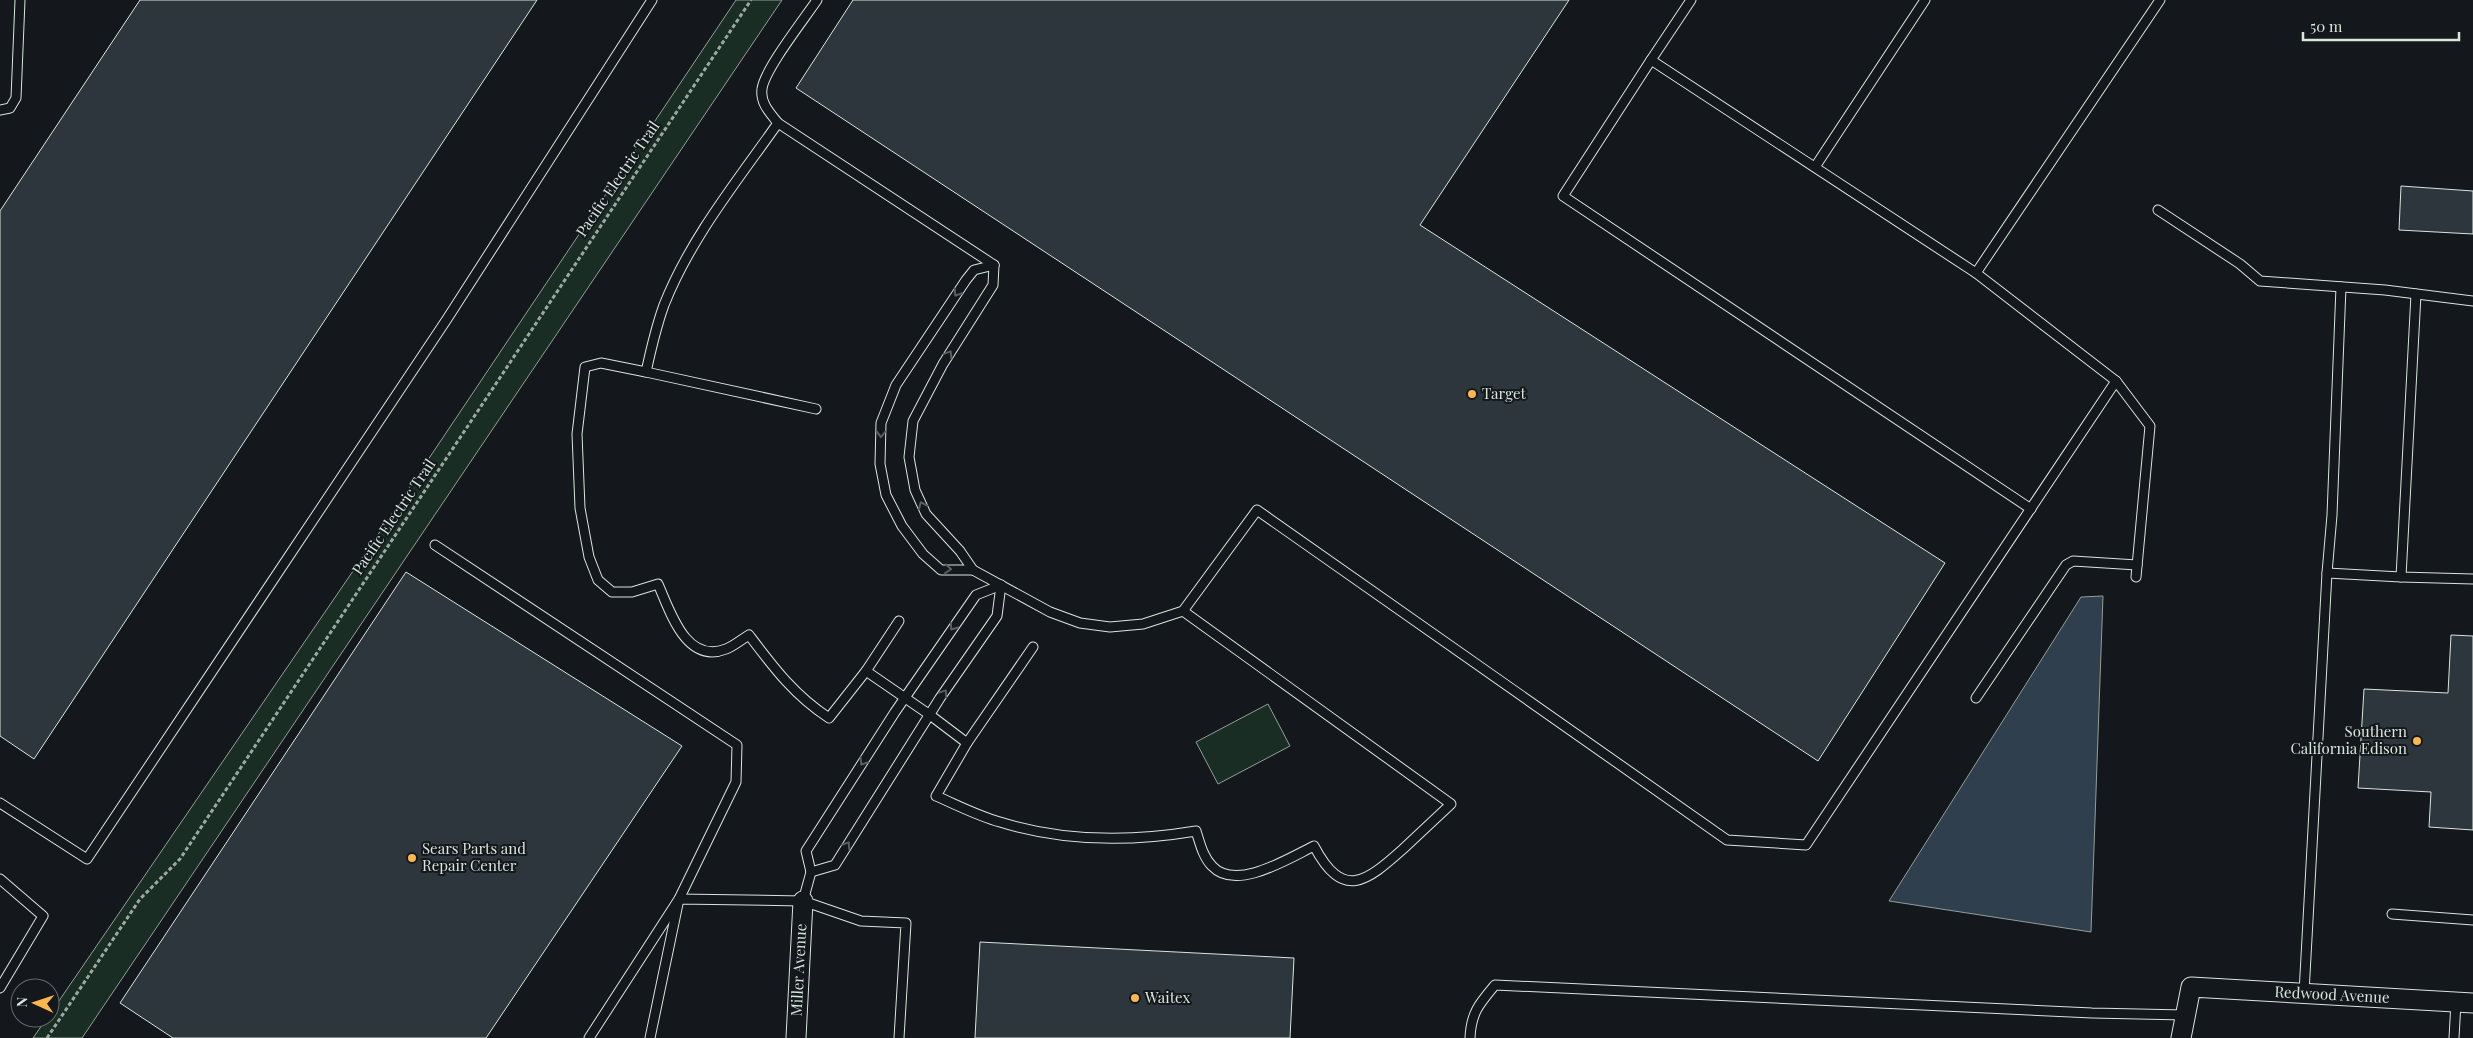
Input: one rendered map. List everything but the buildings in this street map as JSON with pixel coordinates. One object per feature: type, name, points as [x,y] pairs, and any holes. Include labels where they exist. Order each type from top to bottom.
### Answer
[{"type":"street","name":"Miller Avenue","points":[[796,1038],[803,901]]},
{"type":"street","name":"Redwood Avenue","points":[[2185,1015],[2191,987],[2464,1003]]},
{"type":"street","points":[[2181,1038],[2185,1015]]},
{"type":"lane","points":[[0,110],[10,108],[16,98],[20,0]]},
{"type":"lane","points":[[0,803],[87,859],[442,327],[652,0]]},
{"type":"lane","points":[[817,0],[767,74],[762,88],[762,100],[778,123],[994,265]]},
{"type":"lane","points":[[1691,0],[1563,196],[2030,510]]},
{"type":"lane","points":[[1815,168],[1925,0]]},
{"type":"lane","points":[[1976,273],[2160,0]]},
{"type":"lane","points":[[1651,60],[1976,273],[2116,381],[2150,426],[2136,577]]},
{"type":"lane","points":[[646,372],[654,335],[664,304],[694,245],[778,123]]},
{"type":"lane","points":[[2158,210],[2240,264],[2260,281],[2416,294],[2473,301]]},
{"type":"lane","points":[[994,265],[974,270],[966,280],[896,385],[881,423],[880,464],[886,495],[902,526],[922,554],[941,570],[973,570],[1050,612],[1080,623],[1110,628],[1143,624],[1183,612],[1257,510],[1727,840],[1806,845],[2116,381]]},
{"type":"lane","points":[[973,570],[960,550],[926,514],[915,490],[909,457],[913,421],[943,364],[993,285],[994,265]]},
{"type":"lane","points":[[2304,993],[2327,573],[2332,515],[2341,287]]},
{"type":"lane","points":[[2401,577],[2416,294]]},
{"type":"lane","points":[[816,409],[601,363],[585,367],[577,434],[580,508],[589,557],[598,580],[612,592],[632,592],[658,584],[681,632],[693,647],[709,653],[726,649],[749,634],[780,676],[805,702],[829,718],[866,671],[899,621]]},
{"type":"lane","points":[[435,545],[736,745],[736,782],[679,899],[589,1038]]},
{"type":"lane","points":[[1976,698],[2066,565],[2073,561],[2137,565]]},
{"type":"lane","points":[[2327,573],[2473,578]]},
{"type":"lane","points":[[803,901],[811,872],[806,851],[904,699],[976,595],[1001,585]]},
{"type":"lane","points":[[811,872],[834,865],[996,616],[1001,585]]},
{"type":"lane","points":[[1033,647],[967,743],[936,796],[1000,822],[1077,839],[1160,837],[1196,831],[1202,850],[1213,867],[1229,876],[1255,874],[1314,846],[1330,872],[1343,880],[1358,881],[1377,872],[1451,804],[1183,612]]},
{"type":"lane","points":[[866,671],[967,743]]},
{"type":"lane","points":[[0,879],[43,916],[0,988]]},
{"type":"lane","points":[[679,899],[803,901],[861,921],[906,923],[899,1038]]},
{"type":"lane","points":[[650,1038],[679,899]]},
{"type":"lane","points":[[2392,914],[2473,920]]},
{"type":"lane","points":[[1470,1038],[1471,1022],[1478,1005],[1495,985],[2092,1013],[2185,1015]]},
{"type":"lane","points":[[2454,1038],[2464,1003]]},
{"type":"path","name":"Pacific Electric Trail","points":[[47,1038],[140,899],[180,859],[750,0]]},
{"type":"green space","points":[[736,0],[782,0],[82,1038],[33,1038],[40,1028],[60,1028],[60,999],[377,536]]},
{"type":"green space","points":[[1268,704],[1290,746],[1218,784],[1196,742]]},
{"type":"water","points":[[2103,596],[2091,932],[1889,901],[2081,597]]},
{"type":"place","name":"Target","points":[[1472,394]]},
{"type":"place","name":"Southern California Edison","points":[[2417,741]]},
{"type":"place","name":"Sears Parts and Repair Center","points":[[412,858]]},
{"type":"place","name":"Waitex","points":[[1135,998]]}]
